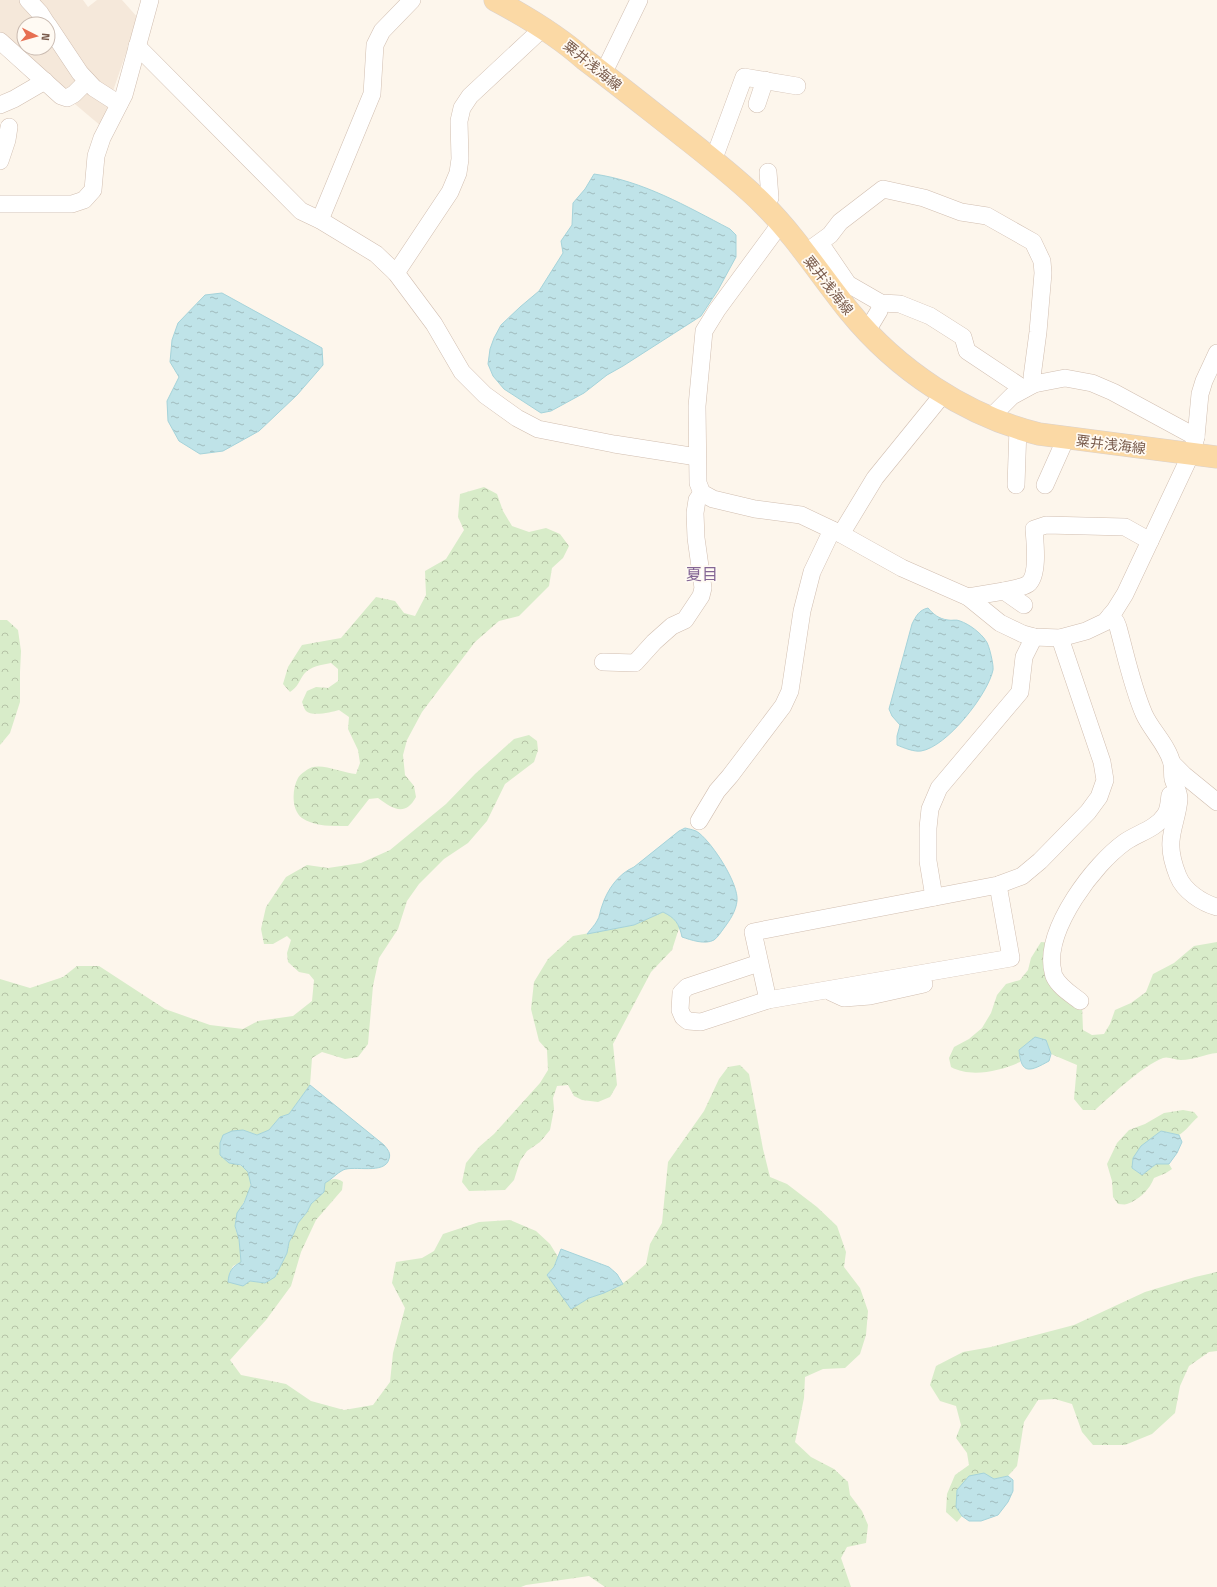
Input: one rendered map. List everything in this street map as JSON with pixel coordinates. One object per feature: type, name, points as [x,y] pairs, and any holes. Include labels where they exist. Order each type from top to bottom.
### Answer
[{"type":"main road","name":"粟井浅海線","points":[[495,0],[522,14],[564,41],[603,74],[739,181],[781,223],[813,248],[850,312],[867,331],[896,360],[944,394],[991,417],[1018,428],[1066,438],[1194,445],[1217,457]]},
{"type":"street","points":[[28,0],[42,16]]},
{"type":"street","points":[[0,204],[72,204],[84,200],[93,190],[96,156],[102,138],[124,95],[150,0]]},
{"type":"street","points":[[320,220],[372,94],[375,45],[382,31],[412,0]]},
{"type":"street","points":[[603,74],[639,0]]},
{"type":"street","points":[[396,273],[450,192],[458,173],[460,159],[459,121],[462,108],[470,96],[543,28]]},
{"type":"street","points":[[56,36],[80,74],[94,88],[119,104]]},
{"type":"street","points":[[0,40],[61,96],[67,98],[74,94],[87,81]]},
{"type":"street","points":[[137,46],[301,211],[320,220],[376,254],[396,273],[434,324],[462,372],[485,395],[517,418],[538,429],[614,444],[697,457]]},
{"type":"street","points":[[713,161],[744,77],[798,86]]},
{"type":"street","points":[[756,104],[765,80]]},
{"type":"street","points":[[0,105],[14,99],[45,81]]},
{"type":"street","points":[[0,161],[7,140],[9,127]]},
{"type":"street","points":[[764,205],[770,198],[768,172]]},
{"type":"street","points":[[883,189],[924,198],[961,212],[987,216],[1033,242],[1042,261],[1043,273],[1032,377],[1029,387],[967,351],[963,337],[930,316],[900,304],[881,303],[848,284],[813,248],[830,235],[840,222],[883,189]]},
{"type":"street","points":[[781,223],[717,310],[704,331],[697,406],[698,483],[702,493],[713,499],[755,509],[801,515],[837,532],[902,568],[968,597],[1000,623],[1023,634],[1034,637],[1060,638],[1086,631],[1105,622],[1115,610],[1125,594],[1194,445],[1200,394],[1204,381],[1217,353]]},
{"type":"street","points":[[867,331],[879,311],[881,303]]},
{"type":"street","points":[[991,417],[1012,396],[1029,387],[1065,378],[1092,383],[1113,392],[1194,445]]},
{"type":"street","points":[[699,821],[717,791],[783,706],[790,691],[802,610],[812,572],[837,532],[875,478],[944,394]]},
{"type":"street","points":[[1016,485],[1018,428]]},
{"type":"street","points":[[1045,485],[1066,438]]},
{"type":"street","points":[[604,662],[635,663],[654,642],[672,626],[685,620],[701,596],[702,588],[696,538],[695,513],[697,500],[702,493]]},
{"type":"street","points":[[968,597],[1004,591],[1028,584],[1033,577],[1036,558],[1034,529],[1046,525],[1125,527],[1150,541]]},
{"type":"street","points":[[1004,591],[1024,605]]},
{"type":"street","points":[[1110,616],[1116,622],[1118,627],[1144,715],[1168,754],[1173,771],[1179,797],[1177,815],[1170,841],[1178,877],[1186,888],[1209,905],[1217,907]]},
{"type":"street","points":[[934,897],[928,861],[928,828],[930,809],[939,788],[1020,692],[1024,657],[1034,637]]},
{"type":"street","points":[[768,1000],[753,932],[998,885],[1022,876],[1040,861],[1088,812],[1099,797],[1105,780],[1102,762],[1060,638]]},
{"type":"street","points":[[1173,771],[1184,775],[1217,802]]},
{"type":"street","points":[[1080,1001],[1065,991],[1054,976],[1051,958],[1055,938],[1063,918],[1082,886],[1105,861],[1125,842],[1155,826],[1166,815],[1169,807],[1173,771]]},
{"type":"street","points":[[759,963],[687,987],[681,993],[680,1010],[683,1017],[688,1021],[701,1022],[768,1000],[1011,958],[998,885]]},
{"type":"shaded area","points":[[0,0],[83,0],[88,7],[97,0],[122,0],[138,18],[101,126],[69,99],[24,56],[56,56],[56,16],[16,16],[16,49],[0,32]]},
{"type":"green space","points":[[484,487],[497,494],[503,511],[512,526],[529,532],[546,528],[560,534],[569,546],[563,558],[552,568],[549,586],[519,616],[499,621],[475,642],[422,712],[407,740],[403,755],[405,775],[414,786],[416,797],[408,807],[398,809],[378,798],[369,799],[348,826],[324,825],[307,821],[298,814],[294,805],[294,793],[299,776],[309,769],[318,766],[356,774],[360,763],[358,750],[348,729],[349,717],[339,710],[322,714],[309,713],[305,710],[302,702],[307,691],[316,687],[328,688],[338,681],[338,669],[331,663],[313,668],[304,674],[297,686],[290,692],[283,684],[288,667],[302,645],[341,638],[376,597],[395,601],[404,613],[415,616],[426,595],[425,571],[446,559],[464,530],[458,517],[460,494]]},
{"type":"green space","points":[[0,620],[7,620],[18,630],[21,651],[20,702],[10,733],[0,745]]},
{"type":"green space","points":[[529,735],[537,741],[538,750],[534,762],[505,784],[487,821],[468,843],[444,859],[419,884],[407,901],[398,929],[379,958],[373,986],[368,1044],[358,1057],[345,1059],[322,1052],[312,1058],[310,1085],[289,1114],[280,1117],[269,1130],[257,1135],[243,1130],[229,1163],[240,1165],[247,1171],[250,1178],[250,1184],[249,1191],[238,1213],[235,1225],[239,1240],[241,1262],[233,1266],[229,1274],[250,1281],[265,1283],[287,1253],[289,1242],[298,1223],[307,1212],[311,1204],[324,1192],[325,1183],[334,1179],[338,1179],[343,1182],[342,1190],[316,1220],[301,1252],[291,1286],[266,1320],[230,1360],[241,1375],[286,1384],[311,1401],[344,1410],[373,1405],[390,1382],[393,1353],[405,1308],[392,1283],[396,1262],[422,1258],[434,1251],[443,1234],[479,1222],[510,1220],[536,1231],[550,1244],[558,1257],[554,1267],[547,1275],[571,1309],[589,1298],[618,1287],[646,1264],[650,1244],[662,1223],[668,1162],[704,1111],[719,1079],[728,1067],[740,1065],[749,1074],[763,1149],[770,1177],[787,1184],[817,1207],[837,1226],[846,1252],[844,1267],[860,1288],[868,1311],[866,1335],[860,1354],[845,1368],[823,1369],[805,1377],[804,1398],[795,1442],[811,1457],[834,1469],[848,1482],[850,1495],[862,1511],[868,1525],[866,1543],[847,1547],[841,1558],[851,1587],[605,1587],[589,1576],[521,1587],[0,1587],[0,979],[30,988],[63,977],[77,966],[99,966],[165,1009],[210,1025],[243,1029],[258,1021],[293,1016],[312,1001],[314,980],[309,974],[299,972],[288,962],[287,953],[291,940],[287,936],[273,944],[264,944],[261,929],[266,907],[286,877],[307,865],[328,868],[361,863],[390,850],[446,804],[475,774],[514,739]]},
{"type":"green space","points":[[663,912],[673,917],[680,925],[672,950],[651,972],[613,1044],[617,1085],[610,1097],[598,1102],[582,1100],[574,1096],[568,1085],[557,1086],[553,1098],[554,1109],[550,1130],[540,1142],[527,1151],[520,1161],[514,1180],[505,1190],[469,1191],[462,1182],[466,1163],[479,1147],[494,1134],[540,1083],[548,1070],[547,1050],[539,1041],[531,1009],[534,982],[548,959],[573,936],[634,925]]},
{"type":"green space","points":[[1041,942],[1055,943],[1056,977],[1082,1005],[1083,1030],[1092,1035],[1104,1034],[1110,1024],[1115,1010],[1131,1003],[1146,992],[1153,974],[1174,963],[1194,946],[1217,942],[1217,1053],[1186,1060],[1167,1057],[1163,1058],[1146,1067],[1118,1089],[1095,1110],[1083,1110],[1074,1099],[1077,1065],[1051,1054],[1046,1040],[1035,1038],[1019,1050],[1020,1062],[1004,1068],[976,1073],[951,1067],[949,1058],[954,1047],[969,1039],[982,1028],[991,1013],[997,995],[1006,984],[1020,980],[1028,970],[1031,958]]},
{"type":"green space","points":[[1183,1110],[1194,1112],[1198,1117],[1179,1135],[1161,1131],[1133,1158],[1132,1168],[1142,1175],[1156,1164],[1169,1164],[1172,1169],[1154,1178],[1147,1190],[1136,1200],[1126,1204],[1118,1204],[1113,1197],[1112,1181],[1107,1164],[1117,1143],[1129,1130],[1145,1124],[1164,1113]]},
{"type":"green space","points":[[1217,1272],[1217,1351],[1209,1352],[1189,1366],[1180,1386],[1175,1413],[1152,1434],[1125,1445],[1093,1445],[1082,1432],[1072,1404],[1055,1399],[1038,1400],[1024,1422],[1017,1466],[1008,1476],[994,1479],[956,1507],[962,1516],[957,1522],[946,1512],[947,1494],[955,1475],[969,1465],[967,1453],[956,1438],[961,1425],[956,1406],[940,1401],[930,1385],[936,1366],[963,1352],[991,1347],[1074,1325],[1145,1292]]},
{"type":"water","points":[[594,174],[612,177],[647,188],[681,203],[730,229],[736,235],[736,257],[718,290],[701,316],[607,375],[584,393],[551,411],[541,413],[504,389],[493,376],[488,364],[490,349],[501,325],[539,291],[563,253],[561,241],[572,225],[573,203],[585,189]]},
{"type":"water","points":[[222,293],[322,348],[323,365],[297,395],[259,431],[223,451],[200,454],[179,441],[168,421],[167,401],[179,377],[170,362],[172,340],[178,323],[205,295]]},
{"type":"water","points":[[928,608],[939,617],[950,620],[958,620],[967,624],[981,635],[988,646],[993,670],[990,680],[975,705],[954,730],[943,740],[931,747],[918,751],[909,750],[897,745],[897,736],[900,725],[892,716],[889,709],[912,624],[920,612]]},
{"type":"water","points":[[685,828],[698,832],[705,838],[718,855],[730,875],[737,894],[734,912],[717,937],[714,940],[702,942],[682,937],[676,922],[671,916],[663,912],[634,925],[587,934],[598,919],[607,894],[618,878]]},
{"type":"water","points":[[1035,1037],[1046,1040],[1051,1054],[1049,1061],[1032,1069],[1028,1069],[1022,1064],[1019,1050]]},
{"type":"water","points":[[310,1085],[384,1145],[388,1150],[390,1157],[386,1164],[382,1167],[343,1170],[325,1183],[324,1192],[311,1204],[307,1212],[298,1223],[289,1242],[287,1253],[275,1277],[265,1283],[250,1281],[243,1286],[228,1282],[229,1275],[232,1270],[241,1262],[239,1239],[235,1226],[237,1213],[244,1203],[251,1185],[248,1172],[241,1165],[229,1163],[220,1155],[220,1143],[223,1135],[232,1131],[243,1130],[257,1135],[269,1130],[280,1117],[289,1114]]},
{"type":"water","points":[[1161,1131],[1179,1135],[1182,1142],[1177,1153],[1169,1164],[1156,1164],[1142,1175],[1132,1168],[1133,1158],[1141,1146]]},
{"type":"water","points":[[561,1249],[609,1267],[617,1274],[623,1284],[589,1298],[571,1309],[547,1275],[554,1267]]},
{"type":"water","points":[[984,1473],[994,1479],[1008,1476],[1013,1480],[1013,1491],[1008,1502],[998,1515],[981,1521],[969,1521],[962,1516],[956,1507],[957,1490],[969,1476]]},
{"type":"district","name":"夏目","points":[[702,574]]}]
